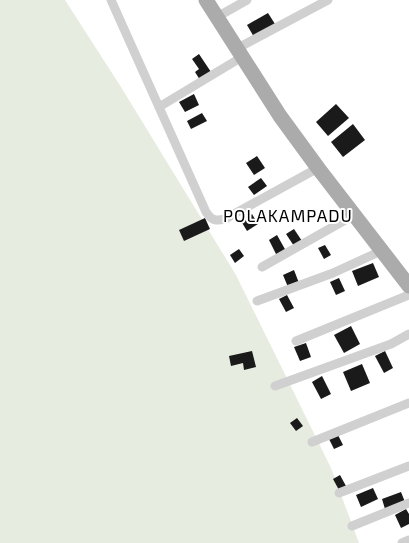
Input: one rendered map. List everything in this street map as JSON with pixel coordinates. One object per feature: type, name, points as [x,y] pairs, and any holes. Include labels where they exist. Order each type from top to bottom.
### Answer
[{"type":"main road","points":[[206,0],[280,116],[409,286]]},
{"type":"street","points":[[111,0],[210,219],[216,221],[225,219],[318,168]]},
{"type":"street","points":[[217,17],[247,0]]},
{"type":"street","points":[[159,107],[239,53],[328,0]]},
{"type":"street","points":[[262,267],[354,215]]},
{"type":"street","points":[[257,301],[333,273],[381,251]]},
{"type":"street","points":[[296,341],[409,295]]},
{"type":"street","points":[[275,386],[391,344],[409,334]]},
{"type":"street","points":[[312,442],[409,403]]},
{"type":"street","points":[[339,493],[409,466]]},
{"type":"street","points":[[352,526],[409,503]]},
{"type":"street","points":[[402,543],[409,540]]},
{"type":"shaded area","points":[[0,0],[65,0],[121,87],[236,275],[331,468],[359,543],[0,543]]},
{"type":"building","points":[[268,13],[275,24],[254,37],[247,25]]},
{"type":"building","points":[[199,54],[211,72],[200,80],[195,72],[199,69],[192,59]]},
{"type":"building","points":[[194,94],[199,105],[185,112],[179,102]]},
{"type":"building","points":[[336,104],[349,118],[328,136],[316,122]]},
{"type":"building","points":[[202,113],[207,121],[191,129],[187,121]]},
{"type":"building","points":[[353,124],[365,140],[343,157],[331,142]]},
{"type":"building","points":[[257,156],[265,168],[254,175],[246,163]]},
{"type":"building","points":[[261,178],[267,186],[254,195],[248,187]]},
{"type":"building","points":[[252,214],[258,224],[247,231],[241,221]]},
{"type":"building","points":[[205,218],[210,229],[184,241],[179,230]]},
{"type":"building","points":[[294,229],[302,241],[294,246],[286,234]]},
{"type":"building","points":[[277,235],[286,251],[277,256],[269,240]]},
{"type":"building","points":[[325,245],[331,255],[324,259],[318,248]]},
{"type":"building","points":[[239,249],[244,256],[235,263],[230,255]]},
{"type":"building","points":[[373,263],[379,277],[358,286],[352,271]]},
{"type":"building","points":[[294,270],[299,283],[288,287],[283,275]]},
{"type":"building","points":[[339,278],[345,291],[336,295],[330,282]]},
{"type":"building","points":[[287,295],[294,308],[286,312],[279,299]]},
{"type":"building","points":[[351,326],[360,344],[344,353],[334,335]]},
{"type":"building","points":[[306,343],[311,357],[300,361],[294,347]]},
{"type":"building","points":[[252,351],[256,367],[244,370],[243,363],[231,366],[229,356]]},
{"type":"building","points":[[385,351],[393,368],[384,373],[375,356]]},
{"type":"building","points":[[362,364],[370,383],[351,391],[343,372]]},
{"type":"building","points":[[322,376],[331,394],[321,399],[312,382]]},
{"type":"building","points":[[297,418],[303,426],[296,431],[290,423]]},
{"type":"building","points":[[338,435],[343,445],[334,449],[329,439]]},
{"type":"building","points":[[340,475],[346,486],[339,490],[333,479]]},
{"type":"building","points":[[373,488],[378,499],[361,507],[356,495]]},
{"type":"building","points":[[401,492],[405,502],[385,509],[382,499]]},
{"type":"building","points":[[406,509],[409,514],[409,524],[401,528],[395,515]]},
{"type":"district","name":"POLAKAMPADU","points":[[288,215]]}]
